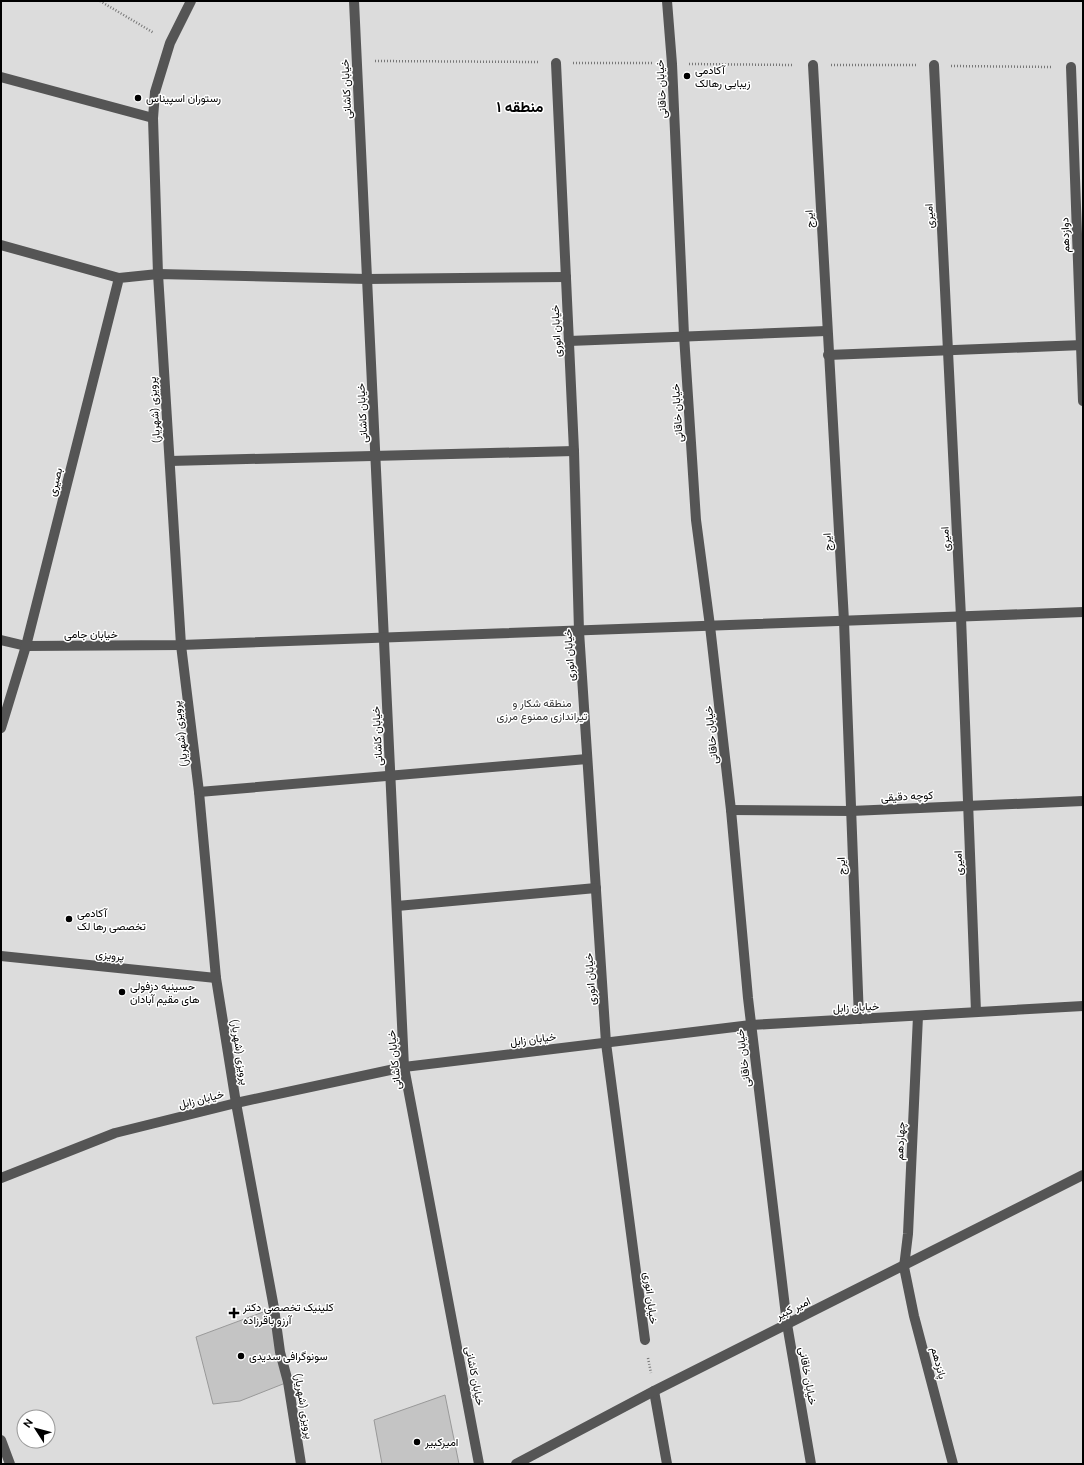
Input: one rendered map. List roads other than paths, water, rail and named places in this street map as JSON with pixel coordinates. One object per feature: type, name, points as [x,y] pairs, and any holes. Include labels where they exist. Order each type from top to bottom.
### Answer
[{"type":"street","name":"پرویزی (شهریار)","points":[[191,1],[170,42],[155,92],[153,118],[158,274],[181,645],[199,792],[216,978],[236,1103],[274,1308],[280,1352],[288,1382],[301,1464]]},
{"type":"street","name":"خیابان کاشانی","points":[[354,1],[404,1067],[479,1464]]},
{"type":"street","name":"خیابان خاقانی","points":[[667,1],[672,64],[684,335],[696,520],[731,810],[751,1025],[787,1324],[811,1464]]},
{"type":"street","name":"خیابان انوری","points":[[556,63],[574,451],[579,631],[606,1043],[645,1340]]},
{"type":"street","name":"ایرج","points":[[813,65],[826,331],[844,621],[859,1019]]},
{"type":"street","name":"امیری","points":[[934,65],[961,617],[976,1012]]},
{"type":"street","name":"دوازدهم","points":[[1071,67],[1083,401]]},
{"type":"street","points":[[1,77],[153,118]]},
{"type":"street","points":[[1,245],[119,278],[158,274],[367,279],[566,277]]},
{"type":"street","name":"بصیری","points":[[1,728],[26,646],[119,278]]},
{"type":"street","points":[[569,341],[684,335],[826,331]]},
{"type":"street","points":[[828,355],[1082,345]]},
{"type":"street","points":[[170,460],[574,451]]},
{"type":"street","name":"خیابان جامی","points":[[1,640],[26,646],[181,645],[1083,612]]},
{"type":"street","points":[[199,792],[588,759]]},
{"type":"street","name":"کوچه دقیقی","points":[[731,810],[851,811],[1083,801]]},
{"type":"street","points":[[397,906],[596,888]]},
{"type":"street","name":"پرویزی","points":[[1,956],[216,978]]},
{"type":"street","name":"خیابان زابل","points":[[1,1178],[115,1133],[236,1103],[404,1067],[751,1025],[1083,1006]]},
{"type":"street","name":"چهاردهم","points":[[904,1267],[908,1234],[918,1016]]},
{"type":"street","name":"امیر کبیر","points":[[516,1464],[654,1391],[904,1267],[1083,1175]]},
{"type":"street","name":"پانزدهم","points":[[904,1267],[914,1316],[953,1464]]},
{"type":"street","points":[[654,1391],[667,1464]]},
{"type":"street","points":[[1,1440],[10,1464]]},
{"type":"place","name":"آکادمی زیبایی رهالک","points":[[687,76]]},
{"type":"place","name":"رستوران اسپیناس","points":[[138,98]]},
{"type":"place","name":"آکادمی تخصصی رها لک","points":[[69,919]]},
{"type":"place","name":"حسینیه دزفولی های مقیم آبادان","points":[[122,992]]},
{"type":"place","name":"کلینیک تخصصی دکتر آرزو باقرزاده","points":[[234,1313]]},
{"type":"place","name":"سونوگرافی سدیدی","points":[[241,1356]]},
{"type":"place","name":"امیرکبیر","points":[[417,1442]]},
{"type":"district","name":"منطقه ۱","points":[[520,107]]},
{"type":"park label","name":"منطقه شکار و تیراندازی ممنوع مرزی","points":[[542,709]]}]
